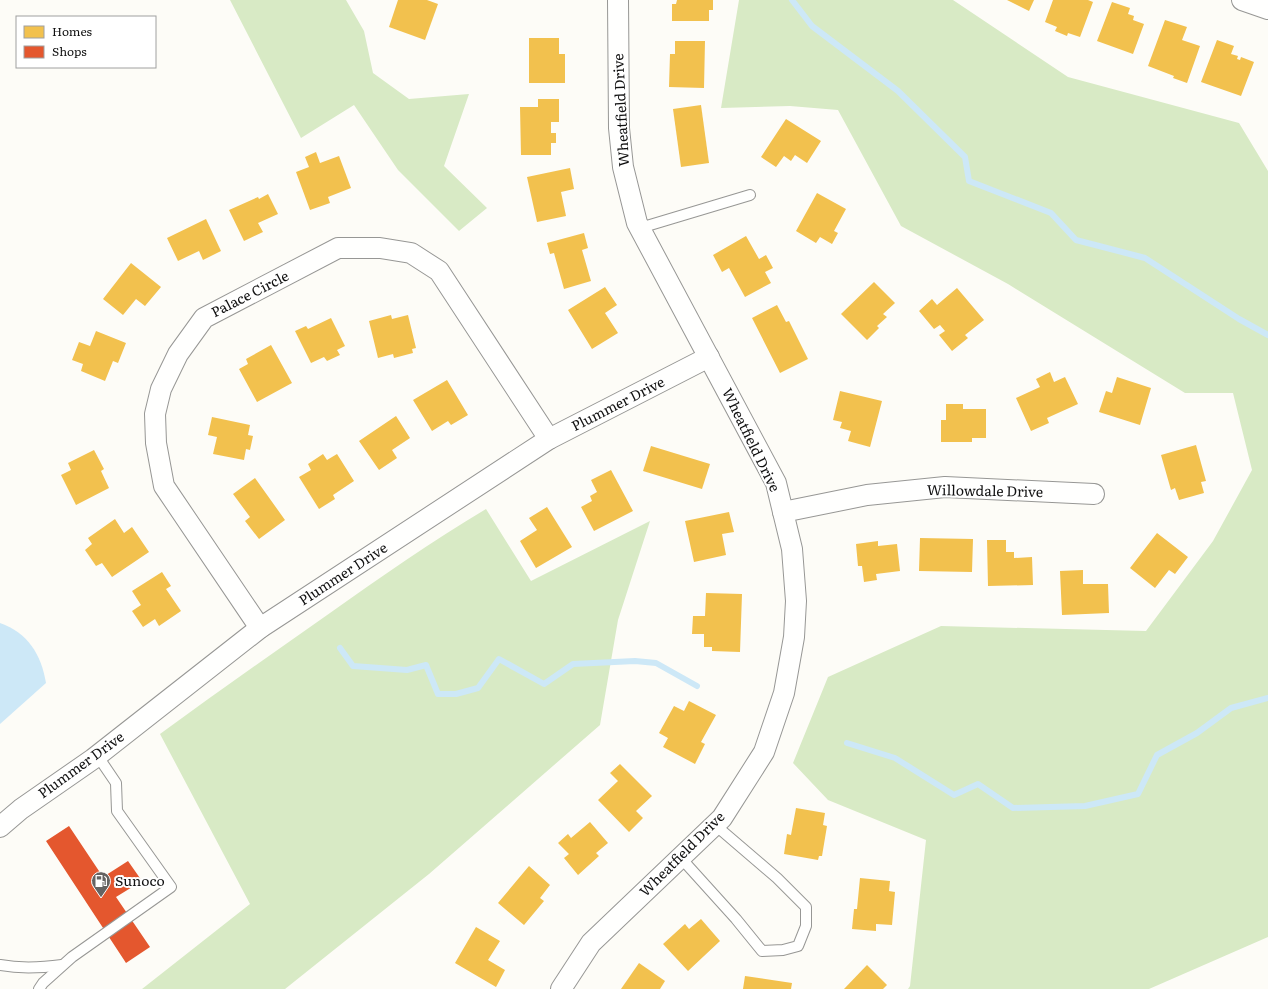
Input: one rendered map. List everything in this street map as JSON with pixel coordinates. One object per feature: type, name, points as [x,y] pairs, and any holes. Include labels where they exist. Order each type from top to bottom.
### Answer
[{"type":"street","name":"Wheatfield Drive","points":[[561,989],[591,943],[722,818],[764,752],[784,692],[794,637],[796,601],[792,549],[776,483],[640,228],[623,167],[620,134],[618,0]]},
{"type":"street","points":[[1242,0],[1268,9]]},
{"type":"street","name":"Palace Circle","points":[[260,628],[164,486],[156,443],[154,414],[161,389],[178,354],[204,318],[338,248],[380,248],[410,253],[439,271],[548,440]]},
{"type":"street","name":"Plummer Drive","points":[[0,827],[21,809],[97,755],[260,628],[548,440],[709,357]]},
{"type":"street","name":"Willowdale Drive","points":[[783,512],[867,495],[945,487],[1094,494]]},
{"type":"lane","points":[[640,228],[750,195]]},
{"type":"lane","points":[[39,989],[62,965],[171,887],[117,811],[116,782],[97,755]]},
{"type":"lane","points":[[680,857],[736,919],[762,951],[783,950],[798,946],[806,926],[806,907],[777,878],[714,824]]},
{"type":"lane","points":[[0,965],[18,969],[39,969],[62,965]]},
{"type":"green space","points":[[230,0],[346,0],[364,31],[373,73],[409,99],[469,94],[444,166],[487,208],[459,231],[398,170],[354,105],[301,138]]},
{"type":"green space","points":[[739,0],[953,0],[1068,77],[1239,123],[1268,171],[1268,937],[1149,989],[908,989],[910,986],[926,840],[828,800],[793,763],[828,677],[941,626],[1146,631],[1213,541],[1252,470],[1233,393],[1185,393],[1008,284],[901,226],[838,110],[790,106],[721,108]]},
{"type":"green space","points":[[486,509],[531,581],[650,521],[618,620],[600,725],[429,874],[285,989],[142,989],[250,904],[160,734],[388,573]]},
{"type":"water","points":[[0,623],[10,627],[26,639],[32,646],[41,663],[46,683],[0,724]]},
{"type":"building: Homes","points":[[398,0],[427,0],[438,4],[425,40],[389,27]]},
{"type":"building: Homes","points":[[677,0],[713,0],[713,10],[709,10],[709,21],[672,21],[672,4],[676,4]]},
{"type":"building: Homes","points":[[1007,0],[1034,0],[1029,11]]},
{"type":"building: Homes","points":[[1053,0],[1088,0],[1093,2],[1080,37],[1068,33],[1067,36],[1055,31],[1057,27],[1045,22]]},
{"type":"building: Homes","points":[[1112,2],[1130,8],[1128,14],[1134,16],[1133,20],[1144,24],[1133,54],[1097,41]]},
{"type":"building: Homes","points":[[1165,20],[1187,27],[1182,40],[1200,46],[1187,83],[1173,78],[1174,76],[1148,66]]},
{"type":"building: Homes","points":[[529,38],[559,38],[559,54],[565,54],[565,83],[529,83]]},
{"type":"building: Homes","points":[[1217,40],[1234,46],[1231,54],[1238,56],[1237,59],[1240,60],[1241,57],[1254,62],[1241,96],[1201,82]]},
{"type":"building: Homes","points":[[675,41],[705,41],[704,88],[669,87],[670,54],[675,54]]},
{"type":"building: Homes","points":[[538,99],[559,99],[559,122],[551,122],[551,133],[556,133],[556,143],[551,143],[551,155],[521,155],[520,107],[538,107]]},
{"type":"building: Homes","points":[[701,105],[709,163],[681,167],[673,109]]},
{"type":"building: Homes","points":[[786,119],[821,141],[807,163],[795,155],[791,161],[784,156],[776,167],[761,157]]},
{"type":"building: Homes","points":[[316,152],[320,163],[339,156],[351,188],[328,197],[330,203],[310,210],[296,172],[309,167],[305,157]]},
{"type":"building: Homes","points":[[570,168],[574,189],[561,192],[566,216],[537,222],[527,177]]},
{"type":"building: Homes","points":[[817,193],[846,209],[834,231],[838,233],[832,244],[820,237],[816,243],[796,231]]},
{"type":"building: Homes","points":[[268,194],[278,214],[258,223],[263,232],[244,241],[229,210],[258,197],[259,199]]},
{"type":"building: Homes","points":[[206,219],[221,251],[203,260],[199,251],[178,261],[167,238]]},
{"type":"building: Homes","points":[[584,233],[588,248],[582,250],[591,281],[564,289],[554,253],[550,254],[547,243]]},
{"type":"building: Homes","points":[[746,236],[759,259],[766,255],[773,268],[765,272],[771,283],[745,297],[729,268],[722,272],[713,255]]},
{"type":"building: Homes","points":[[131,263],[161,287],[145,306],[136,299],[123,315],[103,299]]},
{"type":"building: Homes","points":[[874,282],[895,303],[883,314],[887,317],[877,326],[879,328],[867,340],[841,314]]},
{"type":"building: Homes","points":[[605,287],[617,305],[605,313],[618,333],[592,349],[568,310]]},
{"type":"building: Homes","points":[[957,288],[984,320],[965,335],[968,338],[952,351],[939,335],[945,331],[940,325],[934,329],[919,311],[932,299],[937,305]]},
{"type":"building: Homes","points":[[777,305],[786,322],[789,321],[808,359],[780,373],[752,318]]},
{"type":"building: Homes","points":[[391,315],[392,319],[408,315],[416,348],[412,349],[413,353],[394,358],[393,354],[378,358],[369,321]]},
{"type":"building: Homes","points":[[331,318],[345,346],[337,350],[340,355],[327,361],[324,357],[311,363],[295,331],[306,326],[308,329]]},
{"type":"building: Homes","points":[[96,331],[126,343],[118,363],[113,361],[105,381],[81,371],[83,364],[72,360],[79,342],[90,346]]},
{"type":"building: Homes","points":[[271,345],[292,383],[257,402],[239,369],[248,364],[246,359]]},
{"type":"building: Homes","points":[[1050,372],[1054,382],[1065,377],[1078,404],[1047,418],[1049,423],[1031,431],[1016,398],[1040,387],[1036,379]]},
{"type":"building: Homes","points":[[1117,377],[1151,388],[1140,425],[1099,412],[1106,391],[1112,393]]},
{"type":"building: Homes","points":[[447,380],[468,415],[451,425],[448,421],[432,431],[413,400]]},
{"type":"building: Homes","points":[[840,391],[882,401],[870,447],[848,441],[851,431],[840,428],[842,422],[833,420]]},
{"type":"building: Homes","points":[[946,404],[963,404],[963,409],[986,409],[986,438],[972,438],[972,442],[941,442],[941,420],[946,420]]},
{"type":"building: Homes","points":[[396,416],[410,438],[392,450],[397,458],[379,470],[359,441]]},
{"type":"building: Homes","points":[[212,417],[250,425],[248,435],[253,436],[250,450],[246,449],[244,460],[213,454],[217,437],[208,435]]},
{"type":"building: Homes","points":[[1196,445],[1206,481],[1201,482],[1204,493],[1179,500],[1175,488],[1171,490],[1161,455]]},
{"type":"building: Homes","points":[[651,446],[710,464],[702,489],[643,471]]},
{"type":"building: Homes","points":[[94,450],[104,469],[101,471],[109,488],[76,505],[61,475],[71,470],[68,463]]},
{"type":"building: Homes","points":[[323,454],[327,460],[337,454],[354,481],[333,495],[335,499],[319,509],[299,477],[311,470],[308,464]]},
{"type":"building: Homes","points":[[611,470],[633,511],[594,531],[581,507],[592,501],[590,496],[597,492],[591,480]]},
{"type":"building: Homes","points":[[255,478],[285,520],[259,539],[245,521],[250,517],[233,494]]},
{"type":"building: Homes","points":[[547,507],[572,547],[536,568],[520,541],[537,530],[529,518]]},
{"type":"building: Homes","points":[[729,512],[734,532],[722,534],[726,555],[694,562],[685,521]]},
{"type":"building: Homes","points":[[115,519],[124,533],[132,527],[149,552],[112,577],[102,563],[96,566],[85,550],[92,544],[88,538]]},
{"type":"building: Homes","points":[[1157,533],[1188,557],[1175,574],[1169,570],[1155,588],[1130,568]]},
{"type":"building: Homes","points":[[920,538],[973,539],[972,572],[919,571]]},
{"type":"building: Homes","points":[[987,540],[1006,540],[1006,552],[1014,552],[1014,558],[1032,557],[1033,585],[988,586]]},
{"type":"building: Homes","points":[[878,541],[878,546],[897,544],[900,571],[876,574],[877,580],[864,582],[862,566],[858,566],[856,544]]},
{"type":"building: Homes","points":[[1083,570],[1083,584],[1108,584],[1109,613],[1062,615],[1060,571]]},
{"type":"building: Homes","points":[[162,572],[171,586],[166,589],[181,611],[159,626],[155,619],[143,627],[132,611],[141,605],[132,591]]},
{"type":"building: Homes","points":[[706,593],[742,594],[740,652],[712,651],[712,647],[704,647],[704,634],[692,634],[693,616],[705,616]]},
{"type":"building: Homes","points":[[689,701],[716,715],[701,742],[705,744],[695,764],[663,747],[668,738],[659,733],[674,706],[684,711]]},
{"type":"building: Homes","points":[[620,764],[652,796],[636,811],[643,818],[629,832],[598,800],[618,781],[610,773]]},
{"type":"building: Homes","points":[[796,808],[825,813],[823,825],[827,826],[822,856],[819,856],[818,860],[784,854],[787,834],[791,835]]},
{"type":"building: Homes","points":[[590,822],[608,843],[596,853],[599,856],[578,875],[564,858],[569,854],[558,843],[568,834],[571,838]]},
{"type":"building: Homes","points":[[529,866],[550,885],[540,898],[544,901],[524,925],[498,903]]},
{"type":"building: Homes","points":[[860,878],[890,881],[889,891],[895,892],[892,925],[876,924],[876,931],[852,929],[854,909],[857,909]]},
{"type":"building: Homes","points":[[701,919],[720,941],[688,971],[663,944],[685,924],[689,929]]},
{"type":"building: Homes","points":[[476,927],[500,941],[488,960],[505,970],[496,987],[455,963]]},
{"type":"building: Homes","points":[[639,963],[665,981],[660,989],[621,989]]},
{"type":"building: Homes","points":[[867,965],[887,985],[883,989],[844,989]]},
{"type":"building: Homes","points":[[745,976],[792,983],[791,989],[743,989]]},
{"type":"building: Shops","points":[[69,826],[103,877],[128,861],[142,881],[116,897],[150,947],[126,963],[46,841]]},
{"type":"waterway","points":[[792,0],[812,26],[898,91],[965,157],[969,181],[1051,213],[1076,240],[1145,258],[1239,319],[1268,335]]},
{"type":"waterway","points":[[340,648],[353,666],[407,670],[426,665],[438,694],[456,694],[478,688],[499,659],[544,684],[573,664],[635,661],[656,663],[697,686]]},
{"type":"waterway","points":[[847,743],[895,758],[954,795],[978,784],[1013,808],[1085,806],[1138,794],[1157,755],[1197,733],[1231,708],[1268,698]]},
{"type":"place","name":"Sunoco","points":[[101,898]]}]
